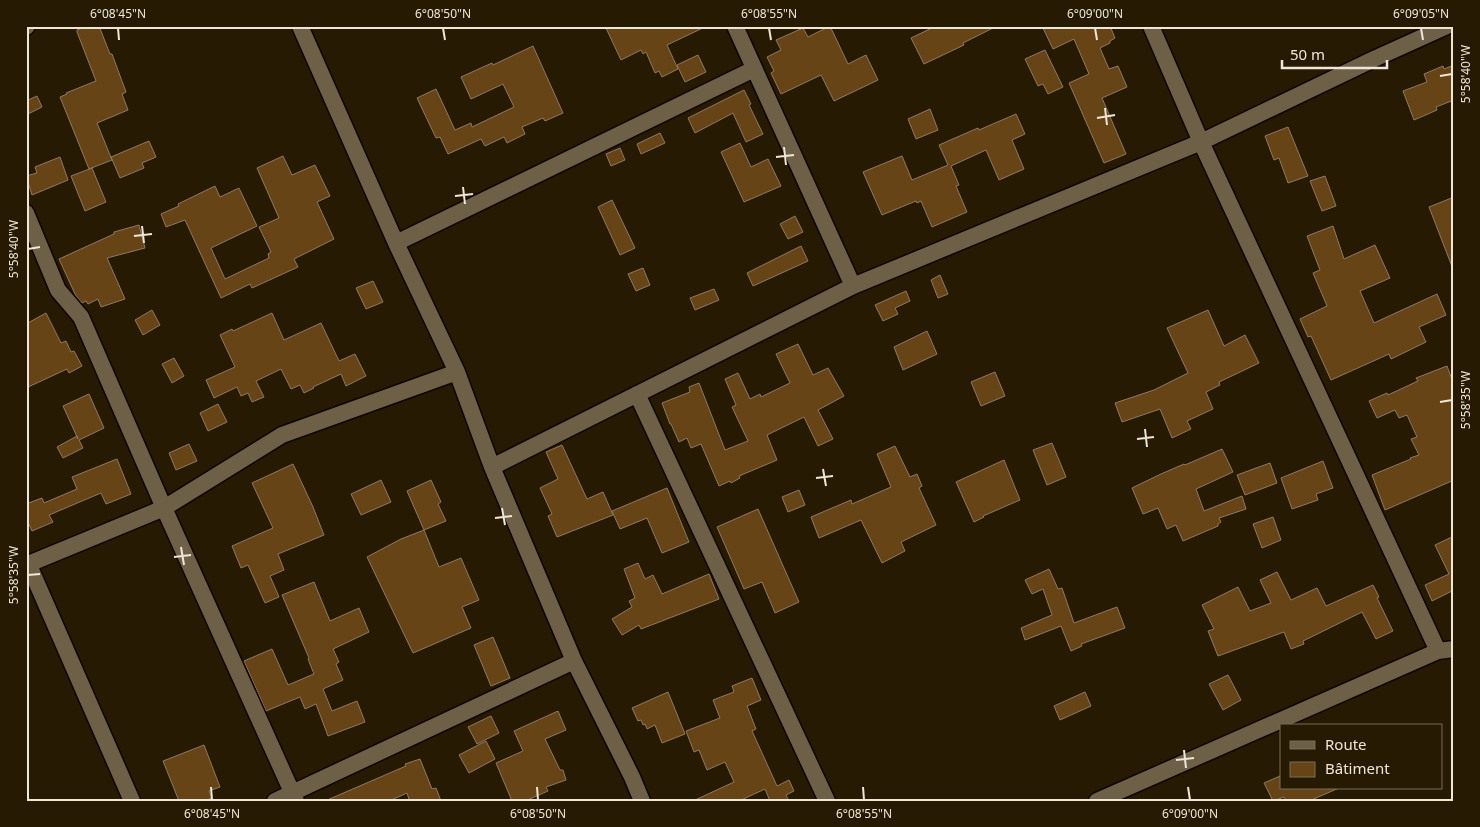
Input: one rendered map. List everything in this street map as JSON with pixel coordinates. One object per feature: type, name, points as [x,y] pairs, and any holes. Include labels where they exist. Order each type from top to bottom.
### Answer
[{"type":"street","points":[[300,26],[396,243],[457,372],[492,467],[574,661],[642,801]]},
{"type":"street","points":[[735,26],[853,286]]},
{"type":"street","points":[[1097,801],[1446,650],[1201,142],[1151,26]]},
{"type":"street","points":[[492,467],[853,286],[1201,142],[1448,26]]},
{"type":"street","points":[[396,243],[754,69]]},
{"type":"street","points":[[26,213],[58,290],[81,317],[164,508],[294,796]]},
{"type":"street","points":[[132,801],[27,564],[164,508],[282,435],[457,372]]},
{"type":"street","points":[[637,394],[827,801]]},
{"type":"street","points":[[275,801],[294,796],[574,661]]},
{"type":"building","points":[[87,26],[99,26],[126,92],[122,94],[128,110],[97,123],[112,160],[89,169],[60,97],[96,81],[77,32],[77,30]]},
{"type":"building","points":[[605,26],[707,26],[667,45],[678,69],[662,77],[659,71],[655,73],[646,52],[643,54],[641,50],[621,60]]},
{"type":"building","points":[[830,26],[848,64],[866,55],[878,80],[834,101],[821,75],[781,94],[771,73],[774,71],[767,57],[781,50],[776,40],[803,28],[808,37]]},
{"type":"building","points":[[936,26],[997,26],[963,43],[964,45],[924,64],[911,38]]},
{"type":"building","points":[[1042,26],[1110,26],[1115,38],[1100,48],[1109,69],[1118,66],[1127,87],[1102,98],[1126,154],[1104,163],[1069,83],[1089,74],[1074,39],[1053,49]]},
{"type":"building","points":[[533,46],[563,113],[545,121],[543,118],[522,127],[525,134],[507,143],[504,137],[485,146],[481,139],[448,154],[440,137],[436,138],[417,98],[436,89],[455,130],[471,123],[472,127],[514,107],[503,84],[471,99],[461,77],[492,63],[493,65]]},
{"type":"building","points":[[1045,50],[1063,87],[1048,94],[1043,84],[1038,86],[1025,59]]},
{"type":"building","points":[[698,55],[706,72],[685,82],[677,65]]},
{"type":"building","points":[[1454,65],[1454,100],[1436,107],[1437,110],[1414,120],[1403,91],[1427,82],[1424,74],[1443,66],[1444,69]]},
{"type":"building","points":[[744,90],[763,134],[746,142],[733,113],[695,133],[688,118]]},
{"type":"building","points":[[37,96],[42,107],[26,115],[26,101]]},
{"type":"building","points":[[930,109],[938,130],[916,139],[908,119]]},
{"type":"building","points":[[1016,114],[1025,134],[1012,140],[1024,169],[999,180],[986,150],[951,166],[959,185],[956,186],[967,212],[932,227],[921,201],[917,203],[916,201],[882,215],[863,172],[902,156],[912,180],[948,165],[939,145]]},
{"type":"building","points":[[1288,127],[1308,176],[1288,183],[1279,158],[1274,160],[1265,136]]},
{"type":"building","points":[[660,133],[665,143],[641,154],[637,144]]},
{"type":"building","points":[[149,141],[156,157],[142,163],[144,168],[120,178],[111,157]]},
{"type":"building","points":[[740,143],[751,167],[768,159],[781,186],[744,202],[721,152]]},
{"type":"building","points":[[620,148],[625,160],[611,166],[606,154]]},
{"type":"building","points":[[283,156],[292,175],[315,165],[330,196],[317,202],[334,239],[294,259],[298,267],[252,288],[250,284],[221,298],[185,220],[166,227],[161,214],[215,186],[220,197],[239,188],[257,226],[211,248],[225,279],[269,258],[268,254],[271,252],[259,227],[279,218],[257,168]]},
{"type":"building","points":[[60,157],[68,180],[32,195],[26,176],[37,173],[35,167]]},
{"type":"building","points":[[92,168],[106,202],[85,211],[71,176]]},
{"type":"building","points":[[1325,176],[1336,206],[1322,211],[1310,181]]},
{"type":"building","points":[[1454,197],[1454,269],[1453,269],[1429,207]]},
{"type":"building","points":[[612,200],[635,248],[620,255],[598,207]]},
{"type":"building","points":[[795,216],[803,232],[788,239],[780,224]]},
{"type":"building","points":[[139,225],[145,248],[107,258],[125,299],[101,307],[98,299],[88,304],[86,301],[82,303],[76,296],[59,259],[114,234],[114,232]]},
{"type":"building","points":[[1333,226],[1344,259],[1375,245],[1390,278],[1360,291],[1374,323],[1437,294],[1446,315],[1419,327],[1426,342],[1391,359],[1389,354],[1331,380],[1311,336],[1308,337],[1300,319],[1327,306],[1313,273],[1320,270],[1307,236]]},
{"type":"building","points":[[801,246],[808,261],[753,286],[747,273]]},
{"type":"building","points":[[643,268],[650,285],[636,291],[628,274]]},
{"type":"building","points":[[940,275],[948,294],[938,298],[931,280]]},
{"type":"building","points":[[373,281],[383,302],[366,309],[356,288]]},
{"type":"building","points":[[714,289],[719,300],[695,310],[690,298]]},
{"type":"building","points":[[906,291],[910,301],[895,308],[898,314],[883,321],[875,305]]},
{"type":"building","points":[[152,310],[160,325],[143,335],[135,320]]},
{"type":"building","points":[[1208,310],[1224,346],[1245,335],[1259,363],[1219,382],[1220,385],[1206,392],[1213,409],[1187,421],[1191,429],[1172,438],[1160,409],[1122,422],[1115,403],[1154,390],[1188,373],[1167,328]]},
{"type":"building","points":[[46,313],[61,343],[66,341],[71,352],[74,351],[82,366],[69,373],[67,369],[26,388],[26,324]]},
{"type":"building","points":[[272,313],[284,340],[321,323],[339,361],[355,354],[366,376],[346,386],[341,374],[304,393],[300,385],[291,389],[281,369],[256,381],[264,397],[252,402],[248,393],[241,396],[237,387],[214,398],[206,380],[235,367],[220,335]]},
{"type":"building","points":[[927,331],[937,354],[903,370],[894,347]]},
{"type":"building","points":[[798,344],[813,375],[828,368],[844,396],[818,410],[833,439],[818,446],[804,417],[767,435],[777,460],[739,476],[740,478],[731,483],[730,481],[719,486],[701,444],[691,448],[687,438],[679,442],[662,403],[690,392],[689,387],[699,383],[725,450],[748,441],[732,407],[736,405],[725,379],[738,373],[750,399],[760,394],[761,397],[790,383],[776,354]]},
{"type":"building","points":[[174,358],[184,376],[172,383],[162,364]]},
{"type":"building","points":[[1447,366],[1454,385],[1454,480],[1385,510],[1372,475],[1419,455],[1411,439],[1417,437],[1407,415],[1399,418],[1395,410],[1377,418],[1369,401],[1387,393],[1388,395],[1418,381],[1416,378]]},
{"type":"building","points":[[995,372],[1005,396],[981,406],[971,382]]},
{"type":"building","points":[[89,394],[104,428],[79,440],[83,448],[63,458],[57,447],[77,436],[63,406]]},
{"type":"building","points":[[218,404],[227,422],[208,431],[200,413]]},
{"type":"building","points":[[1052,443],[1066,477],[1047,485],[1033,450]]},
{"type":"building","points":[[189,444],[197,461],[176,470],[169,453]]},
{"type":"building","points":[[562,445],[587,499],[603,492],[613,515],[557,537],[548,516],[552,514],[540,488],[558,479],[546,452]]},
{"type":"building","points":[[895,446],[910,477],[917,474],[922,486],[919,488],[936,525],[901,542],[905,551],[882,563],[861,520],[819,538],[811,517],[851,500],[852,504],[891,487],[877,454]]},
{"type":"building","points":[[1222,449],[1233,472],[1196,489],[1204,511],[1242,496],[1246,509],[1219,518],[1221,522],[1218,526],[1183,541],[1176,525],[1167,529],[1158,508],[1143,514],[1132,488]]},
{"type":"building","points":[[117,459],[131,494],[106,504],[101,493],[49,515],[53,522],[32,531],[26,518],[26,504],[42,498],[44,503],[77,489],[72,477]]},
{"type":"building","points":[[1004,460],[1020,500],[983,516],[974,522],[956,482]]},
{"type":"building","points":[[1323,461],[1333,488],[1316,494],[1318,500],[1292,509],[1281,478]]},
{"type":"building","points":[[1270,463],[1277,483],[1245,495],[1237,475]]},
{"type":"building","points":[[293,464],[324,535],[278,554],[284,570],[270,576],[279,597],[265,603],[248,565],[241,568],[232,546],[273,528],[252,483]]},
{"type":"building","points":[[381,480],[391,502],[361,515],[351,494]]},
{"type":"building","points":[[431,480],[441,502],[438,504],[446,521],[424,530],[407,491]]},
{"type":"building","points":[[667,488],[689,542],[662,553],[647,518],[620,529],[612,511]]},
{"type":"building","points":[[799,490],[805,505],[788,512],[782,497]]},
{"type":"building","points":[[758,509],[799,602],[775,613],[762,582],[744,589],[717,527]]},
{"type":"building","points":[[1273,517],[1281,540],[1262,548],[1253,524]]},
{"type":"building","points":[[424,530],[439,567],[461,558],[479,600],[462,607],[471,628],[413,653],[367,557],[401,539]]},
{"type":"building","points":[[1454,536],[1454,590],[1432,601],[1425,585],[1449,574],[1435,545]]},
{"type":"building","points":[[638,563],[645,579],[653,575],[662,594],[709,574],[719,599],[641,629],[639,625],[622,635],[612,619],[632,607],[629,601],[635,598],[624,569]]},
{"type":"building","points":[[1049,569],[1058,589],[1062,588],[1074,623],[1117,607],[1125,628],[1081,644],[1082,646],[1071,651],[1061,626],[1025,640],[1021,628],[1052,615],[1043,589],[1032,594],[1025,580]]},
{"type":"building","points":[[1277,572],[1291,600],[1317,588],[1326,606],[1373,585],[1379,597],[1377,598],[1393,631],[1376,639],[1362,612],[1303,641],[1304,644],[1291,649],[1284,632],[1218,656],[1208,631],[1214,629],[1202,605],[1238,587],[1250,611],[1271,603],[1260,580]]},
{"type":"building","points":[[314,582],[330,621],[359,608],[369,632],[333,649],[339,662],[336,664],[343,680],[323,689],[332,711],[357,701],[365,722],[328,736],[316,704],[305,709],[300,697],[266,711],[244,661],[272,649],[288,685],[314,674],[282,595]]},
{"type":"building","points":[[493,637],[510,678],[491,686],[474,645]]},
{"type":"building","points":[[1228,675],[1241,700],[1223,710],[1209,684]]},
{"type":"building","points":[[752,678],[761,700],[747,706],[756,729],[752,731],[777,786],[789,780],[794,791],[786,795],[789,801],[770,801],[765,789],[739,801],[693,801],[734,782],[725,762],[707,770],[699,750],[694,752],[686,731],[720,718],[713,700],[734,692],[732,686]]},
{"type":"building","points":[[668,692],[685,734],[662,743],[655,725],[647,729],[641,720],[638,721],[632,708]]},
{"type":"building","points":[[1085,692],[1091,706],[1060,720],[1054,706]]},
{"type":"building","points":[[558,711],[566,730],[545,739],[560,770],[563,770],[566,780],[546,787],[548,791],[525,801],[512,801],[496,763],[523,751],[514,731]]},
{"type":"building","points":[[491,716],[499,733],[477,744],[468,727]]},
{"type":"building","points":[[486,741],[495,759],[469,773],[459,755]]},
{"type":"building","points":[[204,745],[220,787],[209,791],[212,798],[204,801],[179,801],[163,761]]},
{"type":"building","points":[[420,759],[432,789],[436,788],[441,801],[405,801],[409,799],[407,793],[389,801],[325,801],[406,766],[405,764]]},
{"type":"building","points":[[1280,776],[1280,790],[1334,790],[1309,801],[1286,801],[1284,797],[1273,801],[1264,783]]}]
